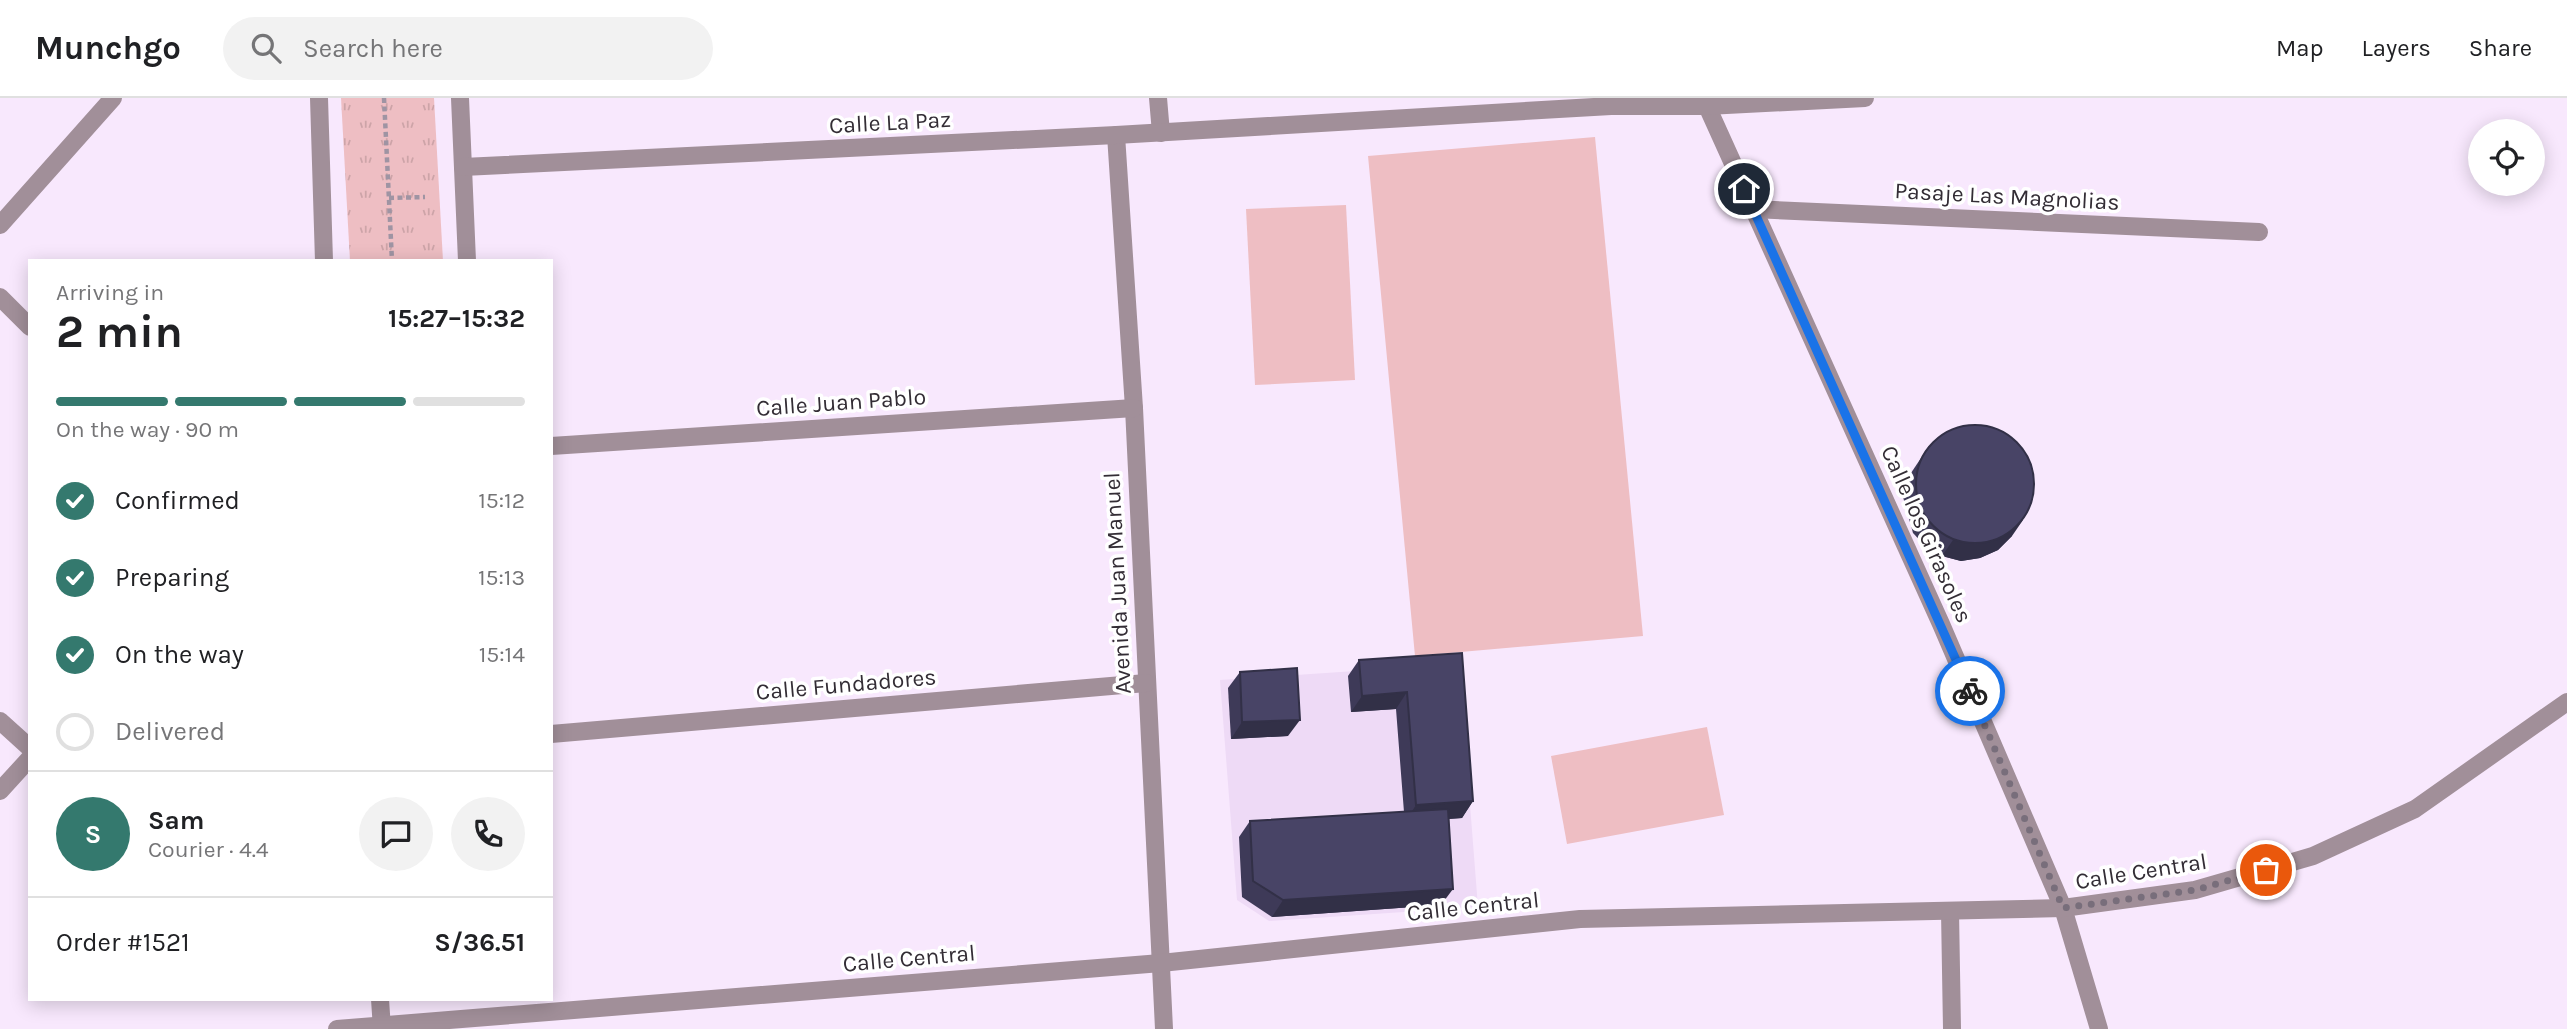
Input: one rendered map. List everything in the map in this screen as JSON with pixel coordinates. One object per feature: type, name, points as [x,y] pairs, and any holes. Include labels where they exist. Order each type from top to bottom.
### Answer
[{"type":"street","points":[[0,225],[113,98]]},
{"type":"street","points":[[319,98],[324,259]]},
{"type":"street","points":[[460,98],[467,259]]},
{"type":"street","points":[[1158,98],[1161,133]]},
{"type":"street","name":"Calle La Paz","points":[[463,167],[1161,133],[1613,102],[1707,106],[1750,101],[1864,98]]},
{"type":"street","name":"Calle los Girasoles","points":[[1707,106],[1941,624],[2063,908],[2099,1029]]},
{"type":"street","name":"Avenida Juan Manuel","points":[[1116,135],[1134,408],[1164,1029]]},
{"type":"street","name":"Pasaje Las Magnolias","points":[[1753,209],[2259,232]]},
{"type":"street","points":[[0,297],[28,325]]},
{"type":"street","name":"Calle Juan Pablo","points":[[553,446],[1134,408]]},
{"type":"street","name":"Calle Fundadores","points":[[553,734],[1146,683]]},
{"type":"street","name":"Calle Central","points":[[337,1029],[1161,963],[1580,919],[2063,908],[2195,890],[2313,856],[2414,809],[2567,702]]},
{"type":"street","points":[[0,721],[28,746]]},
{"type":"street","points":[[0,791],[28,760]]},
{"type":"street","points":[[1950,911],[1952,1029]]},
{"type":"street","points":[[380,1001],[382,1027]]},
{"type":"path","points":[[384,98],[392,259]]},
{"type":"path","points":[[389,198],[425,197]]},
{"type":"shaded area","points":[[1459,664],[1478,907],[1269,921],[1237,900],[1220,680]]},
{"type":"green space","points":[[341,98],[434,98],[443,259],[350,259]]},
{"type":"green space","points":[[1595,137],[1643,636],[1415,656],[1368,156]]},
{"type":"green space","points":[[1346,205],[1355,380],[1255,385],[1246,209]]},
{"type":"green space","points":[[1707,727],[1724,815],[1567,844],[1551,756]]},
{"type":"building","points":[[1975,425],[1998,429],[2017,442],[2030,461],[2034,484],[2030,507],[2017,526],[1998,539],[1975,543],[1952,539],[1933,526],[1920,507],[1916,484],[1920,461],[1933,442],[1952,429]]},
{"type":"building","points":[[1462,653],[1473,801],[1416,805],[1407,692],[1362,696],[1359,660]]},
{"type":"building","points":[[1297,668],[1300,720],[1242,722],[1240,672]]},
{"type":"building","points":[[1448,809],[1453,889],[1283,900],[1253,881],[1250,821]]},
{"type":"way so far","points":[[1970,691],[2063,908],[2195,890],[2266,870]]},
{"type":"route","points":[[1744,189],[1970,691]]}]
